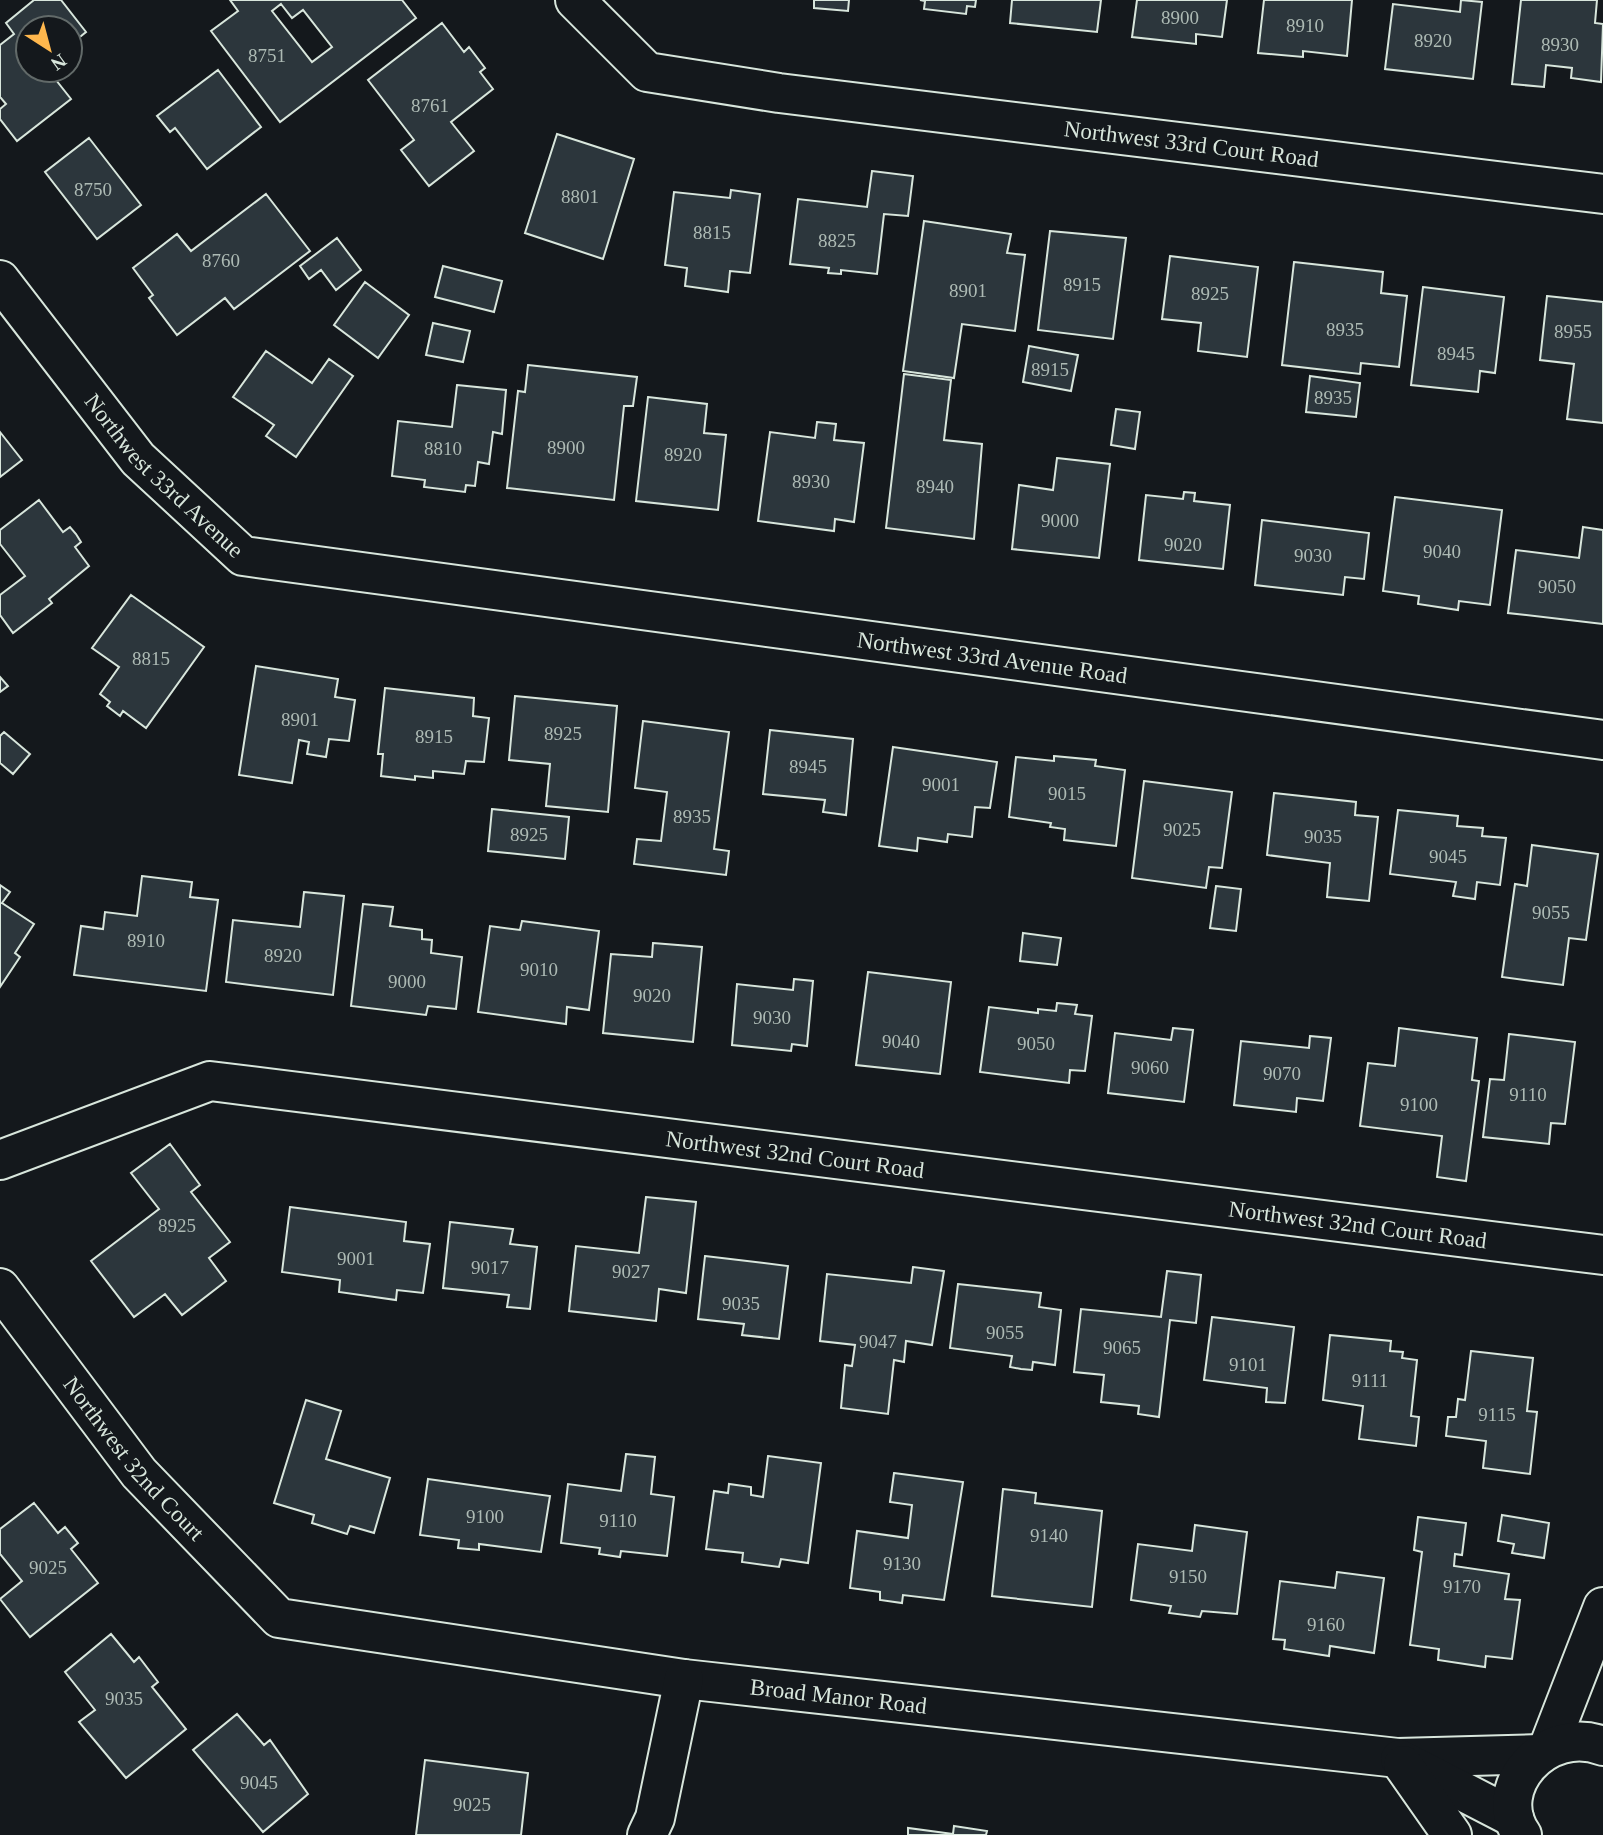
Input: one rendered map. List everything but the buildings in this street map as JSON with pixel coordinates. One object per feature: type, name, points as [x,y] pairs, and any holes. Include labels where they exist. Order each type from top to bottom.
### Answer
[{"type":"street","name":"Northwest 33rd Court Road","points":[[575,0],[647,72],[779,93],[1603,194]]},
{"type":"street","name":"Northwest 33rd Avenue","points":[[0,280],[138,459],[243,556],[382,573]]},
{"type":"street","name":"Northwest 33rd Avenue Road","points":[[382,573],[1603,740]]},
{"type":"street","name":"Northwest 32nd Court Road","points":[[0,1160],[210,1081],[1603,1255]]},
{"type":"street","name":"Northwest 32nd Court","points":[[0,1288],[139,1473],[279,1618]]},
{"type":"street","points":[[1518,1830],[1514,1799],[1520,1778],[1531,1760],[1544,1750],[1603,1607]]},
{"type":"street","name":"Broad Manor Road","points":[[279,1618],[684,1679],[1398,1758],[1544,1750],[1570,1740],[1603,1746]]},
{"type":"street","points":[[647,1835],[655,1818],[684,1679]]},
{"type":"street","name":"Broad Manor Road","points":[[1398,1758],[1518,1830]]},
{"type":"street","points":[[1398,1758],[1452,1835]]}]
